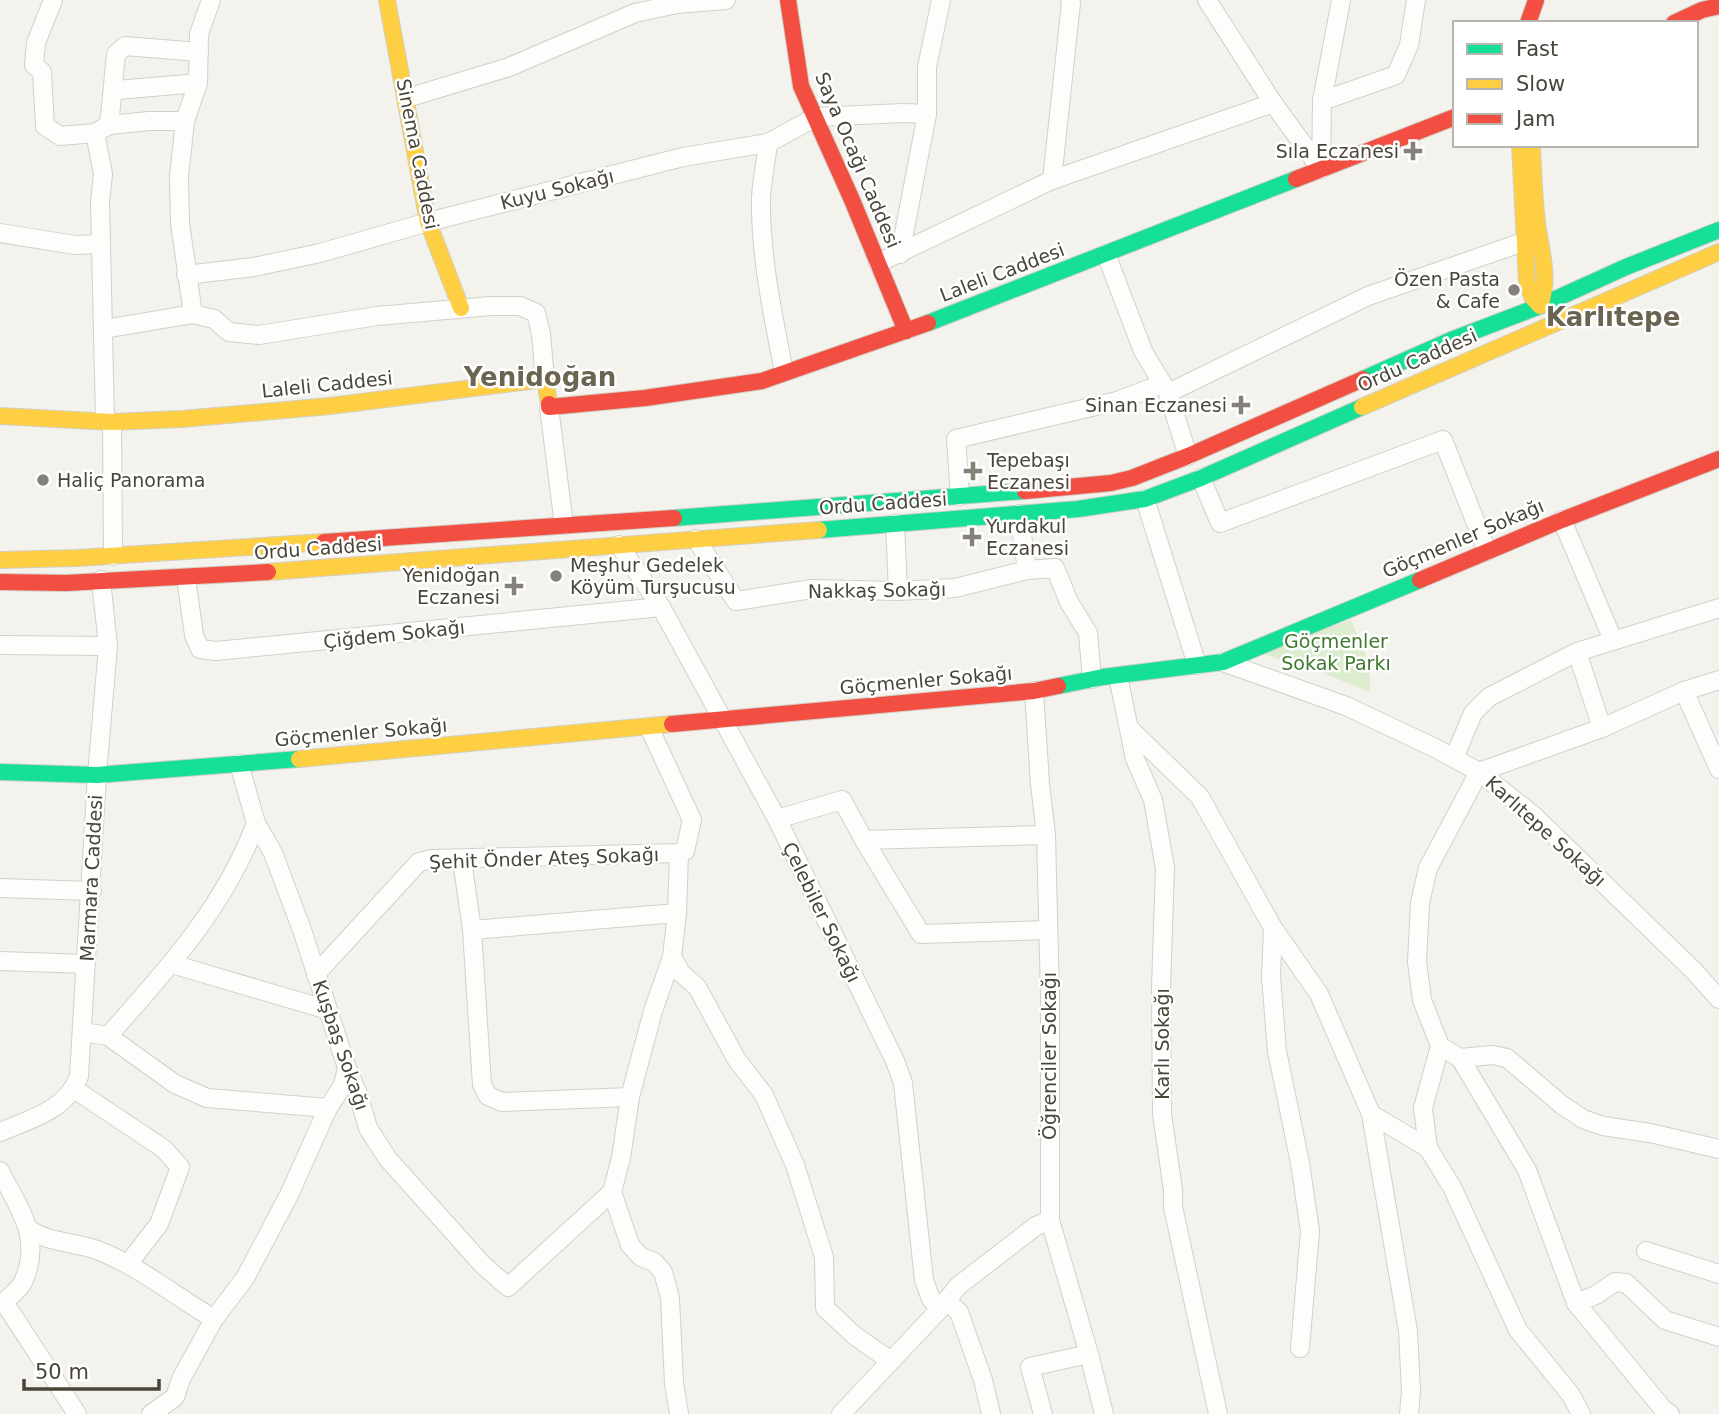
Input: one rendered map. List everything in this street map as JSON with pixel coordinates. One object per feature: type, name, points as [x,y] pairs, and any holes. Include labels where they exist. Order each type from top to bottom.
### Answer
[{"type":"street","points":[[53,0],[36,43],[33,65],[42,72],[45,126],[60,136],[149,121],[186,121]]},
{"type":"street","points":[[192,314],[180,223],[179,177],[186,121],[198,83],[199,34],[211,0]]},
{"type":"street","name":"Sinema Caddesi","points":[[387,0],[428,222],[461,308]]},
{"type":"street","points":[[407,98],[509,67],[635,13],[677,4],[726,0]]},
{"type":"street","name":"Saya Ocağı Caddesi","points":[[788,0],[801,86],[878,262],[905,331]]},
{"type":"street","points":[[900,254],[927,114],[927,67],[941,0],[933,0]]},
{"type":"street","points":[[1052,180],[1070,0]]},
{"type":"street","points":[[1207,0],[1273,103],[1321,169]]},
{"type":"street","points":[[1321,169],[1322,101],[1340,0]]},
{"type":"street","points":[[1322,101],[1396,75],[1409,45],[1416,0]]},
{"type":"street","points":[[1529,21],[1536,0]]},
{"type":"street","points":[[1542,0],[1542,21]]},
{"type":"street","points":[[1678,21],[1702,10],[1719,6]]},
{"type":"street","points":[[113,556],[100,244],[102,129],[112,96],[116,54],[125,46],[199,52]]},
{"type":"street","points":[[112,96],[117,90],[198,83]]},
{"type":"street","points":[[878,262],[900,254],[1052,180],[1273,103]]},
{"type":"street","name":"Kuyu Sokağı","points":[[186,275],[294,259],[683,157],[768,143],[816,117],[927,114]]},
{"type":"street","name":"Laleli Caddesi","points":[[549,407],[645,398],[762,381],[905,331],[1453,118]]},
{"type":"street","points":[[768,143],[761,196],[762,224],[770,298],[784,372]]},
{"type":"street","points":[[1521,147],[1527,282],[1532,297],[1540,306],[1549,326]]},
{"type":"street","points":[[1532,147],[1537,222],[1545,280],[1545,296],[1540,306]]},
{"type":"street","name":"Ordu Caddesi","points":[[0,560],[113,556],[884,503],[1111,483],[1132,478],[1188,456],[1440,344],[1540,306],[1626,267],[1719,230]]},
{"type":"street","points":[[0,233],[75,245],[100,244]]},
{"type":"street","points":[[960,496],[956,439],[1165,388],[1368,296],[1526,241]]},
{"type":"street","name":"Ordu Caddesi","points":[[0,582],[186,578],[549,552],[1077,509],[1145,499],[1201,478],[1719,252]]},
{"type":"street","points":[[1106,254],[1143,351],[1165,388],[1188,456]]},
{"type":"street","points":[[104,329],[192,314],[214,318],[229,332],[259,335],[377,316],[461,308],[520,306],[536,313],[541,334],[564,525],[549,552]]},
{"type":"street","name":"Laleli Caddesi","points":[[0,416],[108,421],[182,419],[330,405],[545,379]]},
{"type":"street","points":[[1201,478],[1220,523],[1443,440],[1488,551]]},
{"type":"street","name":"Göçmenler Sokağı","points":[[0,772],[97,775],[239,764],[1034,691],[1092,679],[1223,662],[1562,520],[1719,459]]},
{"type":"street","points":[[997,493],[999,515]]},
{"type":"street","points":[[1145,499],[1197,665]]},
{"type":"street","points":[[1019,514],[1027,570]]},
{"type":"street","points":[[1562,520],[1613,640]]},
{"type":"street","points":[[895,524],[898,591]]},
{"type":"street","name":"Nakkaş Sokağı","points":[[696,539],[736,601],[812,589],[898,591],[955,588],[1027,570],[1055,568],[1069,601],[1088,634],[1092,679]]},
{"type":"street","name":"Çelebiler Sokağı","points":[[619,545],[661,607],[777,819],[889,1049],[902,1083],[924,1280],[931,1299],[959,1312],[984,1380],[991,1414]]},
{"type":"street","name":"Çiğdem Sokağı","points":[[186,578],[194,635],[200,649],[216,651],[661,607]]},
{"type":"street","name":"Marmara Caddesi","points":[[74,1090],[79,1076],[83,1032],[97,775],[108,646],[101,580]]},
{"type":"street","points":[[1454,758],[1473,713],[1489,697],[1577,652],[1719,608]]},
{"type":"street","points":[[0,645],[108,646]]},
{"type":"street","points":[[1577,652],[1602,728]]},
{"type":"street","name":"Karlıtepe Sokağı","points":[[1223,662],[1346,706],[1479,772],[1534,815],[1683,960],[1719,999]]},
{"type":"street","name":"Karlı Sokağı","points":[[1118,676],[1135,759],[1153,800],[1165,868],[1161,988],[1162,1114],[1173,1190],[1172,1207],[1218,1414]]},
{"type":"street","points":[[1427,1148],[1423,1108],[1440,1046],[1422,1000],[1417,961],[1420,902],[1428,868],[1479,772],[1602,728],[1684,691],[1719,680]]},
{"type":"street","name":"Öğrenciler Sokağı","points":[[1034,691],[1046,835],[1049,1220],[1104,1414]]},
{"type":"street","points":[[1684,691],[1719,769]]},
{"type":"street","name":"Şehit Önder Ateş Sokağı","points":[[316,974],[419,862],[432,859],[685,851],[692,820],[649,727]]},
{"type":"street","points":[[1130,729],[1200,797],[1273,928],[1319,994],[1371,1114],[1408,1332],[1411,1391],[1409,1414]]},
{"type":"street","name":"Kuşbaş Sokağı","points":[[239,764],[256,823],[272,853],[302,930],[368,1128],[388,1159],[482,1264],[508,1287],[612,1192]]},
{"type":"street","points":[[777,819],[842,800],[921,934],[1048,930]]},
{"type":"street","points":[[108,1036],[172,964],[219,898],[245,853],[256,823]]},
{"type":"street","points":[[864,840],[1046,835]]},
{"type":"street","points":[[679,853],[677,913],[671,957],[630,1097],[621,1158],[612,1192],[630,1245],[663,1272],[670,1298],[674,1383],[679,1414]]},
{"type":"street","points":[[462,860],[472,930],[482,1085],[488,1096],[502,1102],[630,1097]]},
{"type":"street","points":[[0,888],[92,891]]},
{"type":"street","points":[[472,930],[677,913]]},
{"type":"street","points":[[1273,928],[1271,978],[1277,1051],[1300,1163],[1310,1231],[1300,1348]]},
{"type":"street","points":[[671,957],[681,973],[697,987],[737,1060],[764,1095],[790,1153],[824,1256],[825,1308],[855,1336],[891,1361]]},
{"type":"street","points":[[0,961],[86,964]]},
{"type":"street","points":[[172,964],[328,1010]]},
{"type":"street","points":[[83,1032],[108,1036],[175,1084],[207,1098],[328,1108]]},
{"type":"street","points":[[1440,1046],[1460,1058],[1527,1170],[1576,1303],[1663,1409],[1670,1414]]},
{"type":"street","points":[[1460,1058],[1493,1055],[1507,1058],[1562,1105],[1583,1119],[1602,1126],[1650,1133],[1719,1149]]},
{"type":"street","points":[[151,1414],[176,1397],[181,1379],[214,1319],[245,1278],[289,1195],[328,1108],[343,1085],[346,1068]]},
{"type":"street","points":[[0,1132],[42,1114],[66,1099],[74,1090],[164,1149],[180,1167],[159,1224],[128,1264]]},
{"type":"street","points":[[1371,1114],[1427,1148],[1452,1187],[1518,1330],[1571,1395],[1581,1414]]},
{"type":"street","points":[[0,1171],[30,1230],[31,1250],[23,1283],[1,1303],[77,1414]]},
{"type":"street","points":[[841,1414],[958,1286],[1036,1226],[1049,1220]]},
{"type":"street","points":[[30,1230],[40,1236],[95,1249],[128,1264],[214,1319]]},
{"type":"street","points":[[1647,1251],[1719,1273]]},
{"type":"street","points":[[1576,1303],[1596,1295],[1615,1282],[1626,1283],[1665,1320],[1719,1337]]},
{"type":"street","points":[[1043,1414],[1030,1367],[1089,1354]]},
{"type":"green space","name":"Göçmenler Sokak Parkı","points":[[1351,620],[1370,666],[1370,692],[1320,672],[1260,653]]},
{"type":"traffic: fast","points":[[928,323],[1296,179]]},
{"type":"traffic: fast","points":[[1363,379],[1719,230]]},
{"type":"traffic: fast","points":[[819,530],[1078,509],[1145,499],[1201,478],[1362,407]]},
{"type":"traffic: fast","points":[[674,518],[1025,491]]},
{"type":"traffic: fast","points":[[1058,686],[1103,677],[1223,662],[1420,580]]},
{"type":"traffic: fast","points":[[0,772],[97,775],[299,759]]},
{"type":"traffic: slow","points":[[387,0],[428,222],[461,308]]},
{"type":"traffic: slow","points":[[1520,147],[1527,282],[1532,297],[1540,306],[1544,275],[1536,213],[1532,147]]},
{"type":"traffic: slow","points":[[1362,407],[1719,252]]},
{"type":"traffic: slow","points":[[0,416],[112,422],[182,419],[330,406],[545,379],[549,404]]},
{"type":"traffic: slow","points":[[268,572],[819,530]]},
{"type":"traffic: slow","points":[[0,560],[77,558],[324,542]]},
{"type":"traffic: slow","points":[[299,759],[672,724]]},
{"type":"traffic: jam","points":[[788,0],[801,86],[906,331]]},
{"type":"traffic: jam","points":[[1529,21],[1536,0]]},
{"type":"traffic: jam","points":[[1678,21],[1702,10],[1719,6]]},
{"type":"traffic: jam","points":[[1296,179],[1453,118]]},
{"type":"traffic: jam","points":[[549,404],[549,407],[645,398],[762,381],[928,323]]},
{"type":"traffic: jam","points":[[1025,491],[1111,483],[1132,478],[1363,379]]},
{"type":"traffic: jam","points":[[1420,580],[1562,520],[1719,459]]},
{"type":"traffic: jam","points":[[324,542],[674,518]]},
{"type":"traffic: jam","points":[[0,582],[66,583],[268,572]]},
{"type":"traffic: jam","points":[[672,724],[1034,691],[1058,686]]},
{"type":"place","name":"Sıla Eczanesi","points":[[1413,151]]},
{"type":"place","name":"Özen Pasta & Cafe","points":[[1514,290]]},
{"type":"place","name":"Sinan Eczanesi","points":[[1241,405]]},
{"type":"place","name":"Tepebaşı Eczanesi","points":[[973,471]]},
{"type":"place","name":"Haliç Panorama","points":[[43,480]]},
{"type":"place","name":"Yurdakul Eczanesi","points":[[972,537]]},
{"type":"place","name":"Meşhur Gedelek Köyüm Turşucusu","points":[[556,576]]},
{"type":"place","name":"Yenidoğan Eczanesi","points":[[514,586]]},
{"type":"district","name":"Karlıtepe","points":[[1613,317]]},
{"type":"district","name":"Yenidoğan","points":[[540,377]]}]
